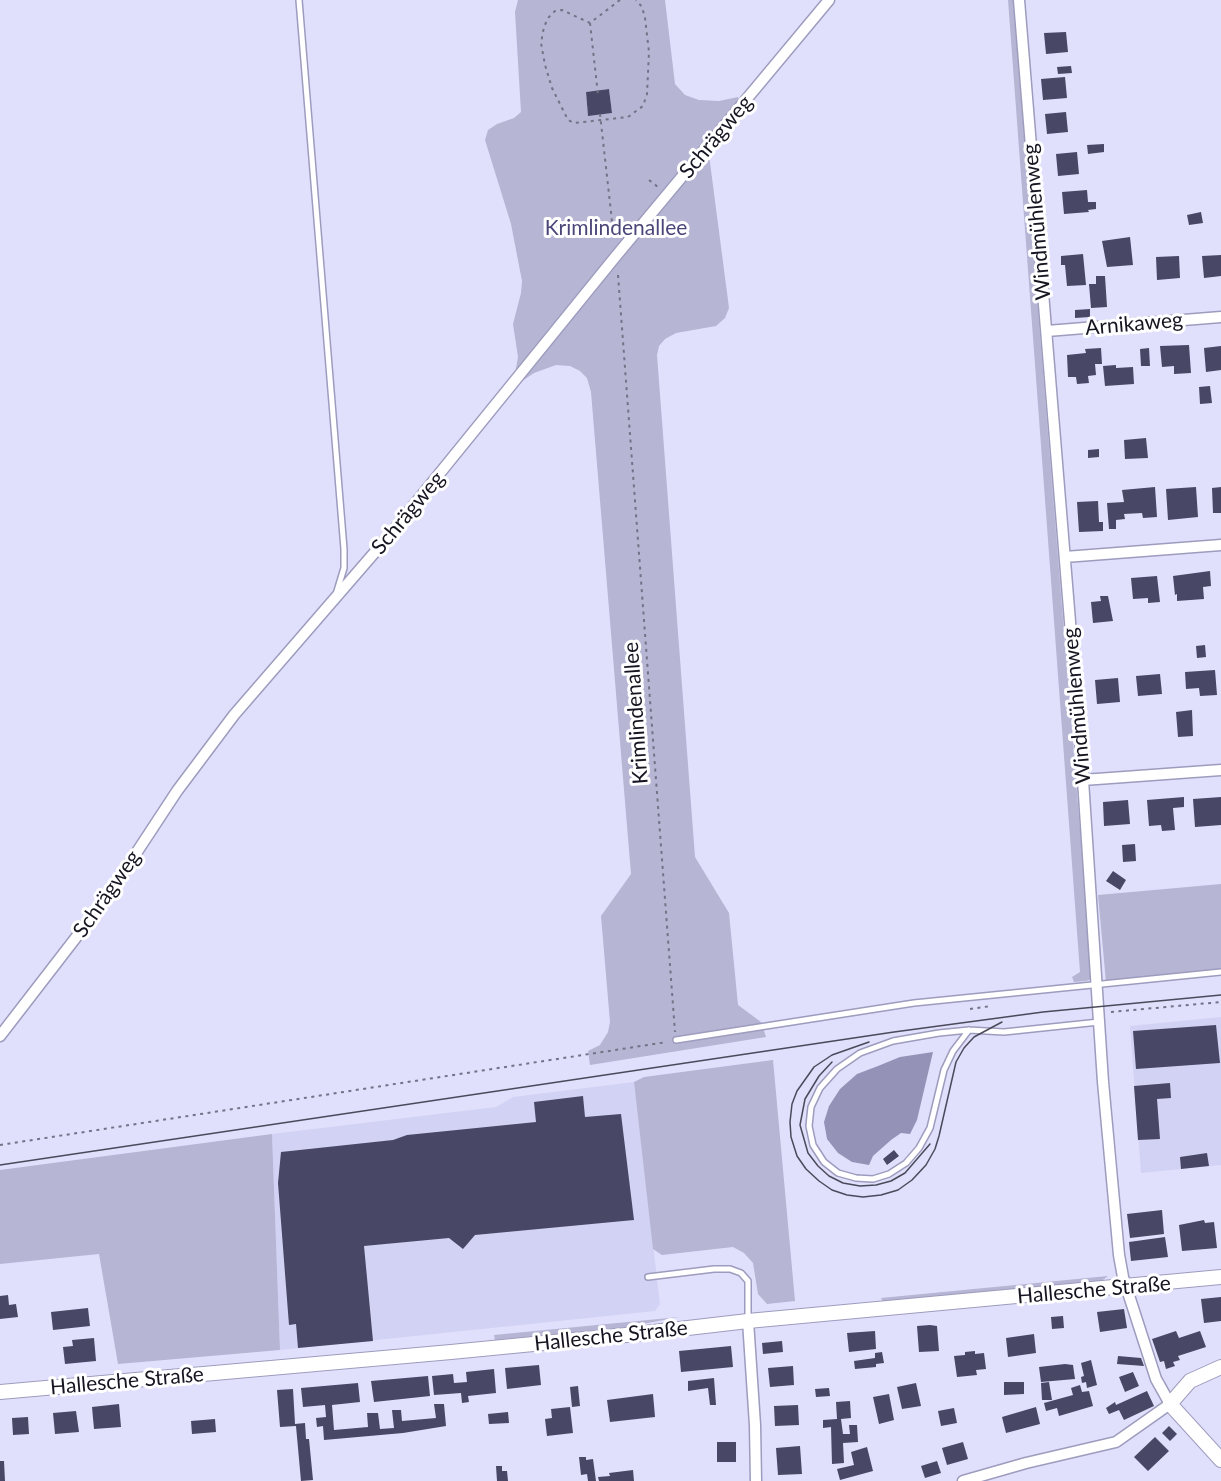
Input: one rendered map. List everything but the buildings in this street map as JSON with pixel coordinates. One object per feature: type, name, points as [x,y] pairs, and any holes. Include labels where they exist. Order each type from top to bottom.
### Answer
[{"type":"street","name":"Schrägweg","points":[[0,1036],[108,896],[177,791],[234,715],[388,537],[616,256],[830,0]]},
{"type":"street","name":"Windmühlenweg","points":[[1019,0],[1083,780],[1099,1018],[1119,1255],[1122,1277],[1156,1379],[1170,1404]]},
{"type":"street","name":"Arnikaweg","points":[[1047,331],[1221,317]]},
{"type":"street","points":[[1065,557],[1221,545]]},
{"type":"street","points":[[1083,780],[1221,770]]},
{"type":"street","name":"Hallesche Straße","points":[[0,1392],[520,1345],[748,1321],[1221,1277]]},
{"type":"street","points":[[748,1321],[756,1481]]},
{"type":"street","points":[[963,1481],[1026,1463],[1116,1442],[1170,1404],[1190,1381],[1221,1367]]},
{"type":"street","points":[[1170,1404],[1221,1460]]},
{"type":"lane","points":[[299,0],[344,549],[344,568],[335,598]]},
{"type":"lane","points":[[676,1041],[914,1003],[1221,972]]},
{"type":"lane","points":[[969,1030],[953,1051],[945,1070],[930,1128],[919,1148],[906,1163],[889,1174],[873,1179],[856,1178],[838,1173],[824,1162],[813,1144],[809,1126],[811,1107],[820,1088],[837,1069],[860,1053],[893,1041],[939,1032],[969,1030],[1004,1032],[1099,1018]]},
{"type":"lane","points":[[648,1277],[714,1269],[730,1269],[741,1273],[748,1281],[748,1321]]},
{"type":"path","points":[[590,23],[620,0]]},
{"type":"path","points":[[590,23],[569,12],[555,11],[548,18],[542,43],[545,65],[552,88],[568,120],[574,123],[628,117],[643,106],[647,94],[649,52],[647,30],[642,7],[636,0]]},
{"type":"path","points":[[590,23],[598,95]]},
{"type":"path","name":"Krimlindenallee","points":[[600,114],[616,256],[676,1041]]},
{"type":"path","points":[[1099,1018],[1221,1002]]},
{"type":"path","points":[[0,1145],[676,1041]]},
{"type":"shaded area","points":[[1221,1017],[1221,1165],[1141,1173],[1130,1026]]},
{"type":"shaded area","points":[[933,1052],[917,1120],[910,1134],[901,1133],[891,1140],[873,1156],[869,1165],[852,1162],[838,1153],[827,1139],[824,1122],[829,1106],[840,1089],[857,1074],[900,1057]]},
{"type":"shaded area","points":[[634,1082],[660,1304],[655,1311],[280,1350],[272,1134],[496,1107],[513,1097]]},
{"type":"green space","name":"Krimlindenallee","points":[[518,0],[665,0],[675,84],[685,95],[699,100],[719,101],[738,97],[743,112],[709,155],[729,308],[725,318],[716,326],[676,333],[665,339],[659,346],[657,355],[695,857],[729,913],[738,1005],[761,1022],[766,1037],[590,1065],[588,1051],[600,1045],[608,1032],[610,1022],[601,916],[631,874],[591,392],[587,378],[570,366],[556,365],[534,373],[519,383],[515,374],[518,357],[513,324],[522,281],[511,224],[485,140],[488,130],[514,118],[521,112],[515,12]],"holes":[[[609,89],[612,113],[588,115],[586,92]]]},
{"type":"green space","points":[[1008,0],[1013,0],[1092,979],[1074,982],[1072,977],[1080,972]]},
{"type":"green space","points":[[1221,884],[1221,969],[1106,982],[1098,895]]},
{"type":"green space","points":[[773,1060],[795,1301],[767,1304],[758,1294],[753,1263],[744,1253],[733,1247],[662,1255],[653,1249],[634,1082],[644,1077]]},
{"type":"green space","points":[[272,1134],[280,1350],[118,1364],[99,1254],[0,1264],[0,1170]]},
{"type":"green space","points":[[1108,1276],[1100,1282],[883,1302],[881,1298]]},
{"type":"green space","points":[[679,1317],[627,1327],[495,1340],[494,1335]]},
{"type":"tram line","points":[[0,1165],[894,1032],[1043,1012],[1221,995]]},
{"type":"tram line","points":[[869,1042],[832,1055],[814,1067],[797,1091],[792,1104],[790,1122],[791,1137],[797,1156],[806,1169],[832,1190],[863,1197],[898,1190],[912,1180],[926,1165],[939,1136],[956,1062],[974,1037],[1002,1022]]},
{"type":"tram line","points":[[832,1062],[819,1076],[805,1099],[800,1125],[808,1153],[829,1176],[843,1183],[860,1186],[891,1181],[905,1173],[930,1144]]}]
